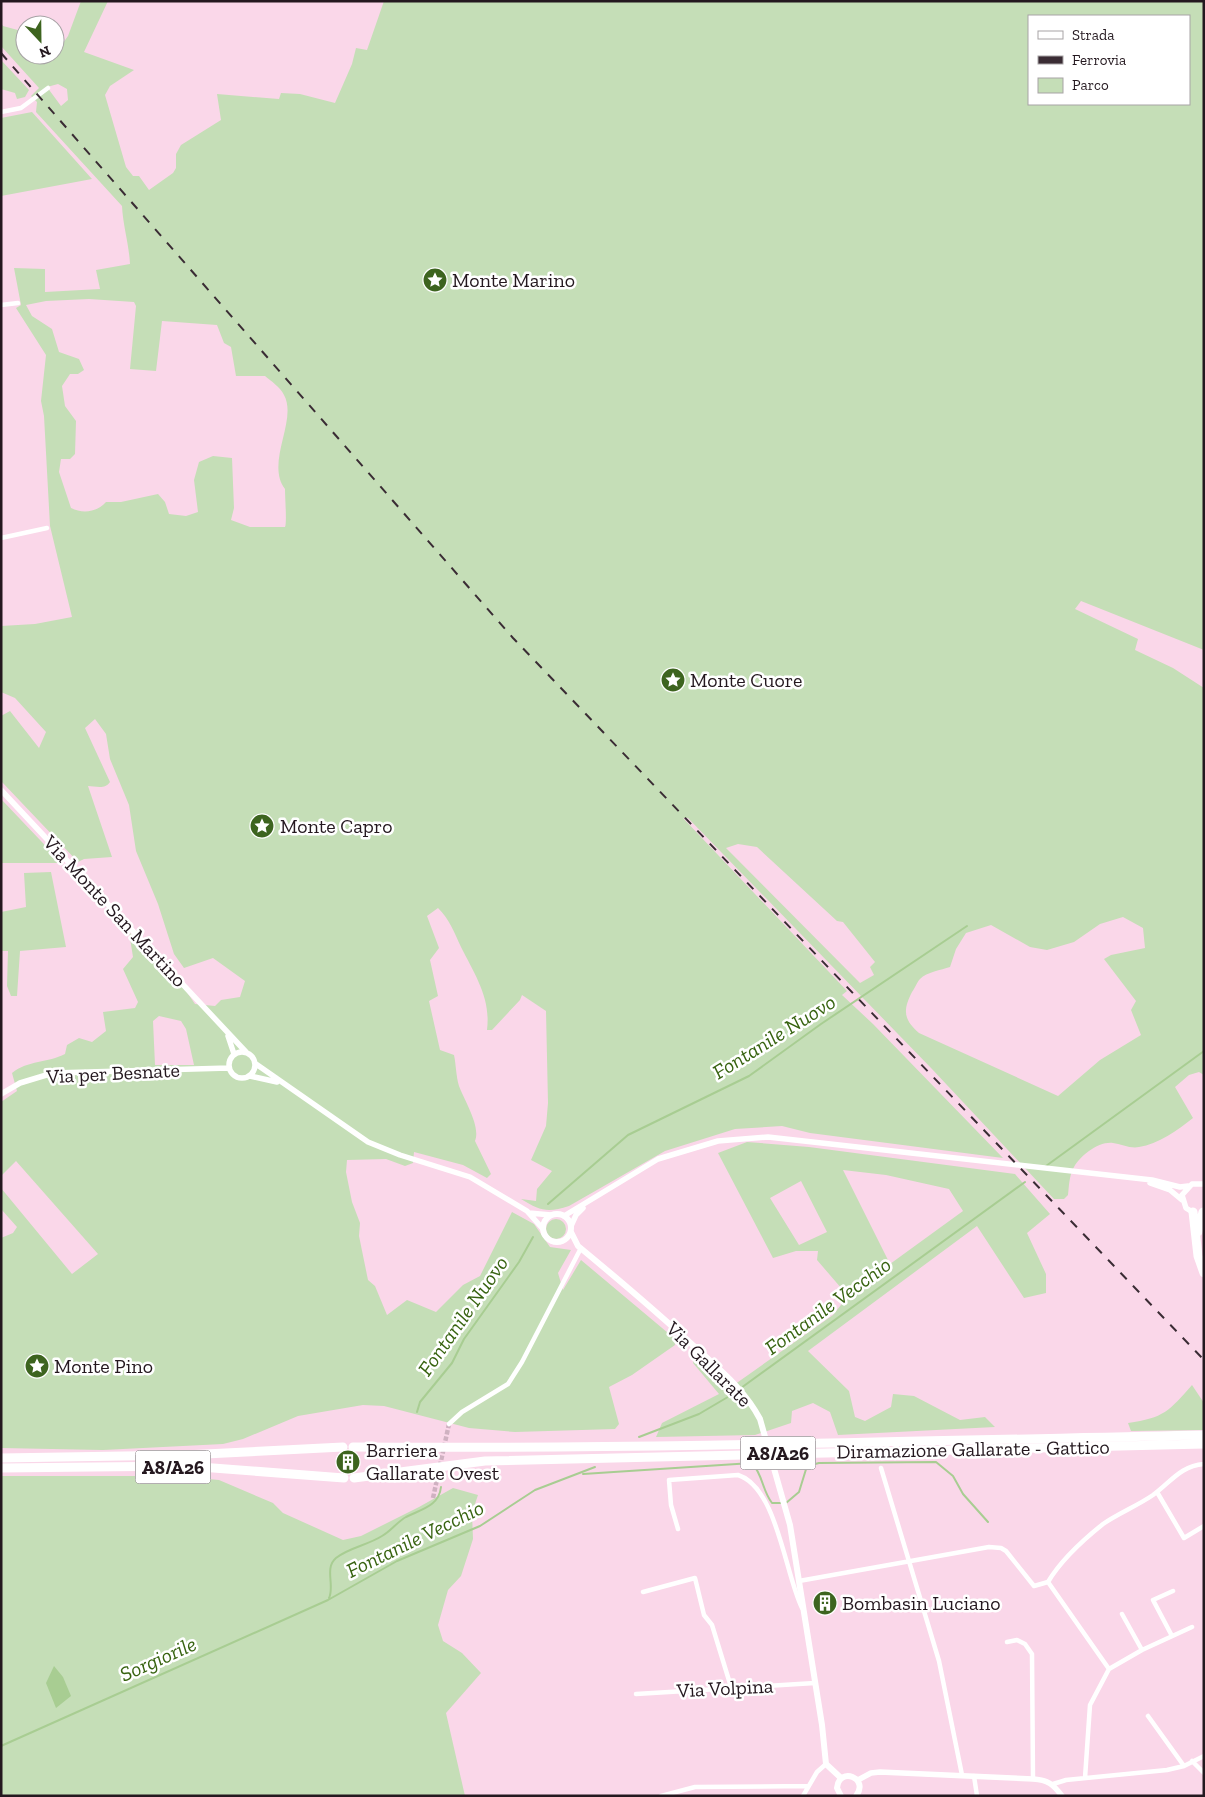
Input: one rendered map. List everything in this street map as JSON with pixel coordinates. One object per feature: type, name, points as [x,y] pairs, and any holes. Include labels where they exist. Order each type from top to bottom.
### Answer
[{"type":"highway","points":[[1193,1212],[1198,1256],[1204,1273]]},
{"type":"highway","points":[[1196,1240],[1203,1212]]},
{"type":"highway","name":"Diramazione Gallarate - Gattico","points":[[353,1446],[486,1448],[1204,1435]]},
{"type":"highway","name":"Diramazione Gallarate - Gattico","points":[[354,1478],[485,1461],[1204,1444]]},
{"type":"highway","name":"A8/A26","points":[[1,1458],[186,1455],[343,1447]]},
{"type":"highway","name":"A8/A26","points":[[1,1468],[187,1466],[344,1478]]},
{"type":"main road","points":[[559,1243],[564,1241],[571,1229],[564,1216],[551,1215],[545,1221],[543,1229],[548,1240],[559,1243],[579,1247]]},
{"type":"main road","name":"Via Gallarate","points":[[571,1229],[579,1247],[657,1312],[736,1385],[760,1419],[790,1525],[805,1614],[826,1764]]},
{"type":"main road","points":[[826,1764],[840,1778]]},
{"type":"main road","points":[[840,1778],[850,1775],[858,1780],[860,1787],[856,1796]]},
{"type":"main road","points":[[840,1778],[837,1788],[841,1796]]},
{"type":"street","points":[[1,112],[27,105],[48,88]]},
{"type":"street","points":[[1,305],[18,303]]},
{"type":"street","points":[[1,538],[47,528]]},
{"type":"street","name":"Via Monte San Martino","points":[[1,790],[186,985],[228,1034],[251,1055],[256,1064],[368,1142],[400,1156],[470,1177],[529,1213],[543,1229]]},
{"type":"street","name":"Via Monte San Martino","points":[[228,1034],[234,1054]]},
{"type":"street","points":[[229,1068],[229,1063],[234,1054],[246,1052]]},
{"type":"street","points":[[250,1076],[256,1064]]},
{"type":"street","name":"Via Monte San Martino","points":[[229,1068],[237,1077],[250,1076],[280,1082]]},
{"type":"street","name":"Via per Besnate","points":[[1,1094],[20,1083],[53,1074],[229,1068]]},
{"type":"street","points":[[564,1216],[658,1159],[718,1140],[768,1137],[1084,1174],[1152,1180],[1180,1187],[1196,1183],[1204,1184]]},
{"type":"street","points":[[1106,1176],[1152,1184],[1170,1190],[1182,1200],[1186,1208],[1193,1212],[1203,1212]]},
{"type":"street","points":[[1182,1200],[1182,1195],[1188,1186]]},
{"type":"street","points":[[571,1229],[576,1215],[586,1204]]},
{"type":"street","name":"Via Monte San Martino","points":[[529,1213],[551,1215]]},
{"type":"street","points":[[449,1424],[462,1412],[508,1384],[522,1362],[579,1247]]},
{"type":"street","points":[[799,1581],[989,1547],[1001,1548],[1034,1586],[1048,1582],[1055,1570],[1104,1524],[1156,1492],[1190,1466],[1204,1464]]},
{"type":"street","points":[[881,1468],[939,1661],[962,1775]]},
{"type":"street","points":[[678,1529],[671,1505],[669,1480],[738,1475],[744,1477],[755,1488],[774,1520],[794,1592],[805,1614]]},
{"type":"street","points":[[1156,1492],[1184,1538],[1204,1526]]},
{"type":"street","points":[[642,1592],[695,1578],[704,1615],[712,1625],[731,1687]]},
{"type":"street","points":[[1048,1582],[1109,1669]]},
{"type":"street","points":[[1172,1636],[1153,1600],[1173,1590]]},
{"type":"street","points":[[1122,1614],[1142,1650]]},
{"type":"street","points":[[1085,1778],[1090,1705],[1109,1669],[1142,1650],[1192,1627]]},
{"type":"street","points":[[1007,1642],[1018,1640],[1025,1644],[1032,1654],[1033,1779]]},
{"type":"street","name":"Via Volpina","points":[[636,1694],[815,1683]]},
{"type":"street","points":[[1148,1716],[1184,1766]]},
{"type":"street","points":[[1053,1784],[1085,1778],[1138,1774],[1184,1766],[1204,1756]]},
{"type":"street","points":[[1192,1762],[1204,1772]]},
{"type":"street","points":[[803,1796],[817,1772],[826,1764]]},
{"type":"street","points":[[858,1780],[871,1773],[880,1772],[1033,1779],[1045,1780],[1053,1784],[1062,1796]]},
{"type":"street","points":[[974,1776],[977,1796]]},
{"type":"street","points":[[662,1795],[695,1787],[808,1786]]},
{"type":"green space","points":[[81,1],[108,1],[84,52],[134,70],[110,86],[105,95],[126,167],[133,176],[139,176],[149,190],[173,173],[176,168],[176,154],[181,145],[221,120],[217,94],[279,99],[281,93],[300,94],[335,103],[352,64],[356,48],[367,50],[384,1],[1204,1],[1204,650],[1081,601],[1075,609],[1138,639],[1135,650],[1173,668],[1204,688],[1204,1075],[1199,1072],[1189,1075],[1175,1087],[1193,1118],[1153,1143],[1133,1147],[1108,1143],[1090,1150],[1073,1169],[1068,1195],[1064,1199],[1054,1199],[932,1069],[688,818],[683,818],[847,991],[842,995],[873,1024],[1003,1158],[810,1133],[782,1126],[735,1129],[665,1151],[569,1206],[555,1210],[544,1210],[534,1206],[521,1199],[536,1201],[537,1189],[552,1171],[531,1160],[546,1126],[548,1103],[546,1011],[522,995],[520,1000],[492,1030],[487,1030],[487,1007],[481,987],[451,926],[438,908],[427,916],[439,948],[430,960],[438,996],[429,1001],[440,1050],[454,1055],[459,1086],[476,1128],[475,1141],[491,1174],[487,1178],[463,1165],[414,1152],[413,1163],[405,1166],[386,1159],[347,1160],[346,1172],[352,1202],[360,1223],[359,1236],[368,1280],[375,1286],[387,1315],[407,1300],[436,1312],[463,1285],[480,1276],[512,1212],[534,1224],[550,1247],[571,1250],[558,1273],[563,1290],[581,1260],[674,1338],[675,1345],[632,1375],[609,1387],[619,1424],[615,1429],[515,1432],[469,1428],[384,1406],[363,1405],[298,1416],[243,1439],[223,1444],[103,1450],[1,1448],[1,1238],[13,1233],[17,1227],[1,1209],[1,1188],[72,1274],[98,1254],[16,1161],[1,1176],[1,1102],[17,1091],[12,1073],[25,1066],[65,1054],[67,1045],[79,1038],[92,1042],[106,1031],[103,1012],[135,1008],[138,1002],[123,969],[133,957],[129,932],[184,988],[195,1004],[215,1006],[221,1000],[240,997],[245,981],[213,958],[184,968],[174,954],[158,904],[136,851],[129,805],[110,759],[106,734],[95,719],[85,728],[110,782],[103,787],[88,786],[112,857],[84,859],[78,862],[1,781],[1,716],[10,711],[39,748],[46,732],[15,698],[1,692],[1,626],[35,624],[72,617],[50,526],[44,416],[41,401],[46,355],[16,308],[21,305],[14,268],[45,269],[45,292],[100,289],[96,270],[130,264],[122,206],[36,112],[37,102],[31,96],[39,88],[18,65],[65,65],[65,40]],"holes":[[[58,84],[67,89],[68,100],[61,106],[47,87]],[[89,299],[134,302],[136,306],[130,369],[156,371],[162,321],[217,325],[224,343],[231,347],[236,376],[265,376],[278,387],[284,395],[287,405],[287,417],[278,467],[280,479],[285,489],[285,527],[250,527],[231,520],[234,508],[232,458],[213,456],[199,462],[194,480],[198,512],[186,516],[169,514],[165,502],[158,494],[121,502],[106,502],[90,511],[80,511],[71,508],[59,472],[61,459],[70,459],[75,454],[76,421],[65,406],[62,386],[70,374],[78,374],[84,370],[79,359],[59,352],[52,329],[32,316],[26,305],[46,301]],[[738,844],[757,847],[837,921],[843,922],[875,962],[870,967],[874,975],[860,983],[726,848]],[[1123,917],[1143,928],[1145,948],[1111,955],[1104,959],[1136,1001],[1131,1010],[1141,1035],[1100,1060],[1058,1096],[919,1033],[907,1019],[907,1004],[919,980],[930,973],[950,967],[956,949],[966,933],[991,925],[1030,947],[1047,950],[1074,942],[1100,924]],[[159,1016],[181,1021],[186,1029],[194,1065],[155,1065],[153,1021]]]},
{"type":"green space","points":[[1,23],[3,26],[15,29],[15,61],[1,46]]},
{"type":"green space","points":[[1,60],[29,90],[25,97],[17,99],[15,93],[1,89]]},
{"type":"green space","points":[[32,112],[92,179],[1,196],[1,118]]},
{"type":"green space","points":[[1,799],[60,861],[57,863],[1,863]]},
{"type":"green space","points":[[51,872],[66,947],[20,951],[17,996],[11,996],[7,986],[8,951],[1,951],[1,912],[26,907],[24,873]]},
{"type":"green space","points":[[747,1142],[809,1147],[1015,1174],[1050,1214],[1027,1233],[1046,1274],[1046,1293],[1024,1298],[977,1226],[808,1351],[849,1391],[855,1417],[865,1421],[891,1407],[893,1394],[914,1396],[960,1420],[985,1417],[995,1427],[838,1435],[830,1412],[813,1403],[792,1411],[791,1423],[755,1435],[656,1437],[662,1423],[719,1394],[693,1363],[696,1353],[731,1387],[833,1315],[848,1296],[817,1260],[818,1251],[796,1251],[773,1258],[718,1153]],"holes":[[[843,1170],[886,1175],[949,1189],[963,1211],[890,1264]],[[801,1181],[827,1232],[799,1245],[770,1198]]]},
{"type":"green space","points":[[556,1219],[563,1222],[566,1229],[563,1236],[556,1239],[549,1236],[546,1229],[549,1222]]},
{"type":"green space","points":[[1192,1385],[1204,1403],[1204,1430],[1131,1431],[1128,1423],[1150,1419],[1165,1412]]},
{"type":"green space","points":[[1,1476],[176,1476],[219,1480],[273,1503],[283,1513],[343,1540],[361,1536],[453,1488],[478,1495],[472,1513],[473,1539],[461,1576],[448,1590],[438,1625],[443,1641],[462,1653],[481,1673],[446,1713],[465,1796],[1,1796]]},
{"type":"shaded area","points":[[54,1666],[63,1677],[71,1696],[56,1708],[46,1683]]},
{"type":"waterway","name":"Fontanile Nuovo","points":[[548,1204],[628,1135],[749,1076],[821,1024],[967,926]]},
{"type":"waterway","name":"Fontanile Vecchio","points":[[1046,1166],[1204,1051]]},
{"type":"waterway","name":"Fontanile Vecchio","points":[[741,1388],[1025,1182]]},
{"type":"waterway","name":"Fontanile Nuovo","points":[[417,1412],[420,1402],[452,1363],[464,1339],[519,1262],[533,1237]]},
{"type":"waterway","name":"Fontanile Vecchio","points":[[639,1437],[699,1414],[738,1391]]},
{"type":"waterway","points":[[583,1474],[752,1463],[772,1503],[786,1503],[799,1492],[807,1466],[819,1463],[936,1462],[953,1476],[963,1494],[988,1522]]},
{"type":"waterway","name":"Sorgiorile","points":[[1,1746],[328,1600],[397,1561],[480,1526],[535,1490],[595,1467]]},
{"type":"waterway","name":"Fontanile Nuovo","points":[[329,1598],[331,1593],[330,1572],[332,1562],[336,1558],[385,1534],[406,1517],[429,1506],[437,1499],[441,1487]]},
{"type":"tunnel","points":[[433,1498],[449,1424]]},
{"type":"railway","points":[[1,53],[513,638],[1204,1360]]},
{"type":"place","name":"Monte Marino","points":[[435,280]]},
{"type":"place","name":"Monte Cuore","points":[[673,680]]},
{"type":"place","name":"Monte Capro","points":[[262,826]]},
{"type":"place","name":"Monte Pino","points":[[37,1366]]},
{"type":"place","name":"Barriera Gallarate Ovest","points":[[348,1462]]},
{"type":"place","name":"Bombasin Luciano","points":[[825,1603]]}]
